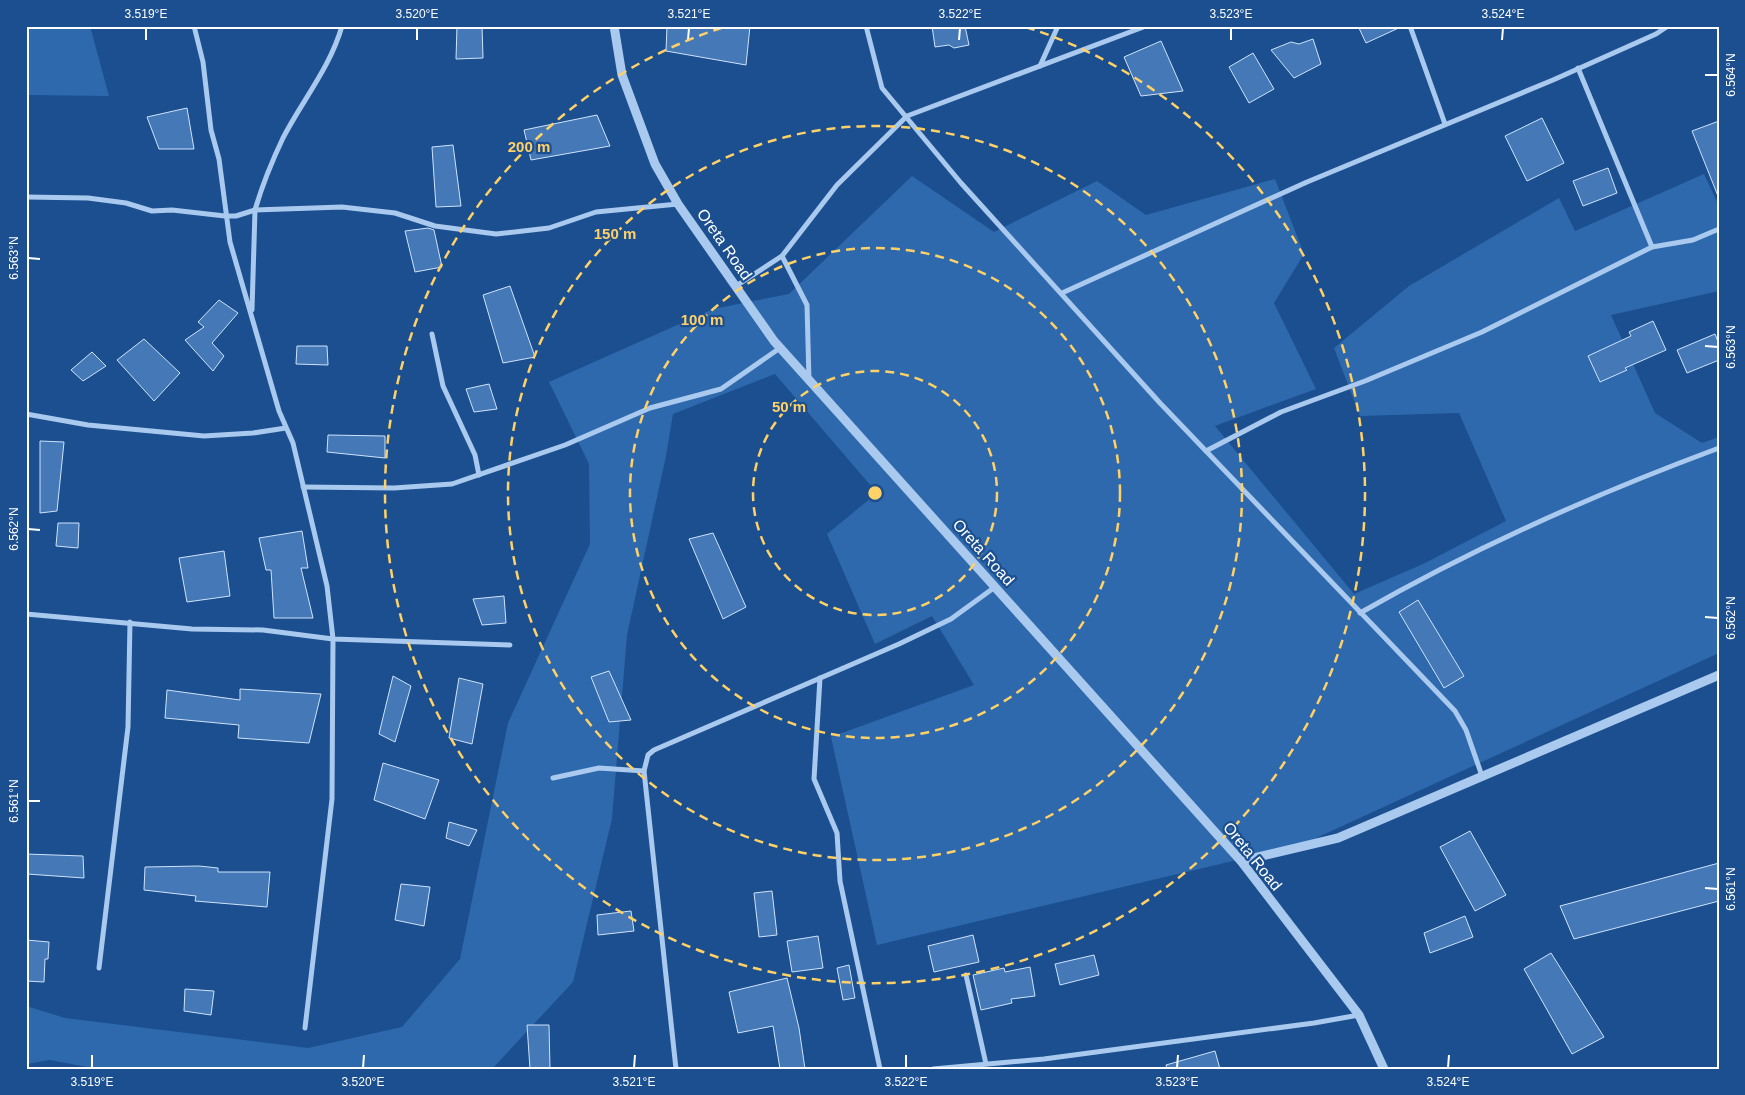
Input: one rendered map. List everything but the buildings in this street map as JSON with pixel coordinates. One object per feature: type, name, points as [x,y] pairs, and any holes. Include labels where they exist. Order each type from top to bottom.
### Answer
[{"type":"street","points":[[194,26],[203,62],[211,130],[221,173],[225,216],[230,242],[277,404],[293,442],[327,586],[333,639],[332,799],[305,1028]]},
{"type":"street","points":[[252,315],[255,210],[284,137],[328,62],[342,26]]},
{"type":"street","name":"Oreta Road","points":[[614,26],[622,75],[655,164],[678,204],[780,347],[1241,862],[1359,1015],[1384,1069]]},
{"type":"street","points":[[866,26],[882,88],[961,183],[1206,451],[1455,711],[1466,730],[1482,776]]},
{"type":"street","points":[[1040,66],[1058,26]]},
{"type":"street","points":[[736,286],[782,256],[837,185],[907,116],[1146,26]]},
{"type":"street","points":[[1410,26],[1445,124]]},
{"type":"street","points":[[1062,294],[1298,186],[1578,68],[1668,26]]},
{"type":"street","points":[[1578,68],[1652,246]]},
{"type":"street","points":[[26,197],[88,198],[126,203],[152,210],[172,210],[225,216],[236,216],[255,210],[342,207],[395,214],[435,226],[496,234],[549,228],[596,212],[678,204]]},
{"type":"street","points":[[1206,451],[1281,412],[1365,381],[1482,332],[1652,246],[1693,240],[1719,229]]},
{"type":"street","points":[[782,256],[807,304],[809,380]]},
{"type":"street","points":[[432,334],[444,386],[475,455],[479,475]]},
{"type":"street","points":[[303,487],[394,488],[444,485],[479,475],[565,445],[650,408],[721,389],[780,347]]},
{"type":"street","points":[[26,414],[116,428],[204,436],[253,433],[286,428]]},
{"type":"street","points":[[1360,613],[1471,552],[1642,477],[1719,448]]},
{"type":"street","points":[[676,1069],[644,771],[648,755],[654,750],[951,619],[995,587]]},
{"type":"street","points":[[26,614],[192,628],[263,630],[333,639],[510,645]]},
{"type":"street","points":[[99,968],[128,727],[130,622]]},
{"type":"street","points":[[1241,862],[1338,838],[1719,675]]},
{"type":"street","points":[[820,678],[814,779],[837,833],[840,881],[880,1069]]},
{"type":"street","points":[[553,778],[599,768],[644,771]]},
{"type":"street","points":[[966,975],[986,1064]]},
{"type":"street","points":[[933,1069],[1304,1025],[1359,1015]]},
{"type":"shaded area","points":[[26,26],[90,26],[109,96],[26,95]]},
{"type":"shaded area","points":[[1704,174],[1719,206],[1719,291],[1611,315],[1655,413],[1702,443],[1719,437],[1719,653],[1301,845],[877,945],[831,737],[974,685],[932,616],[875,644],[827,534],[877,493],[775,374],[673,414],[666,456],[627,635],[612,819],[573,982],[492,1069],[98,1069],[50,1060],[26,1064],[26,1006],[65,1018],[308,1048],[402,1027],[460,959],[508,723],[590,544],[589,464],[549,382],[713,309],[789,294],[912,176],[994,232],[1097,181],[1146,215],[1275,179],[1304,254],[1274,303],[1316,389],[1215,426],[1354,594],[1423,564],[1506,521],[1459,413],[1360,416],[1334,348],[1409,286],[1559,198],[1575,231]]}]
